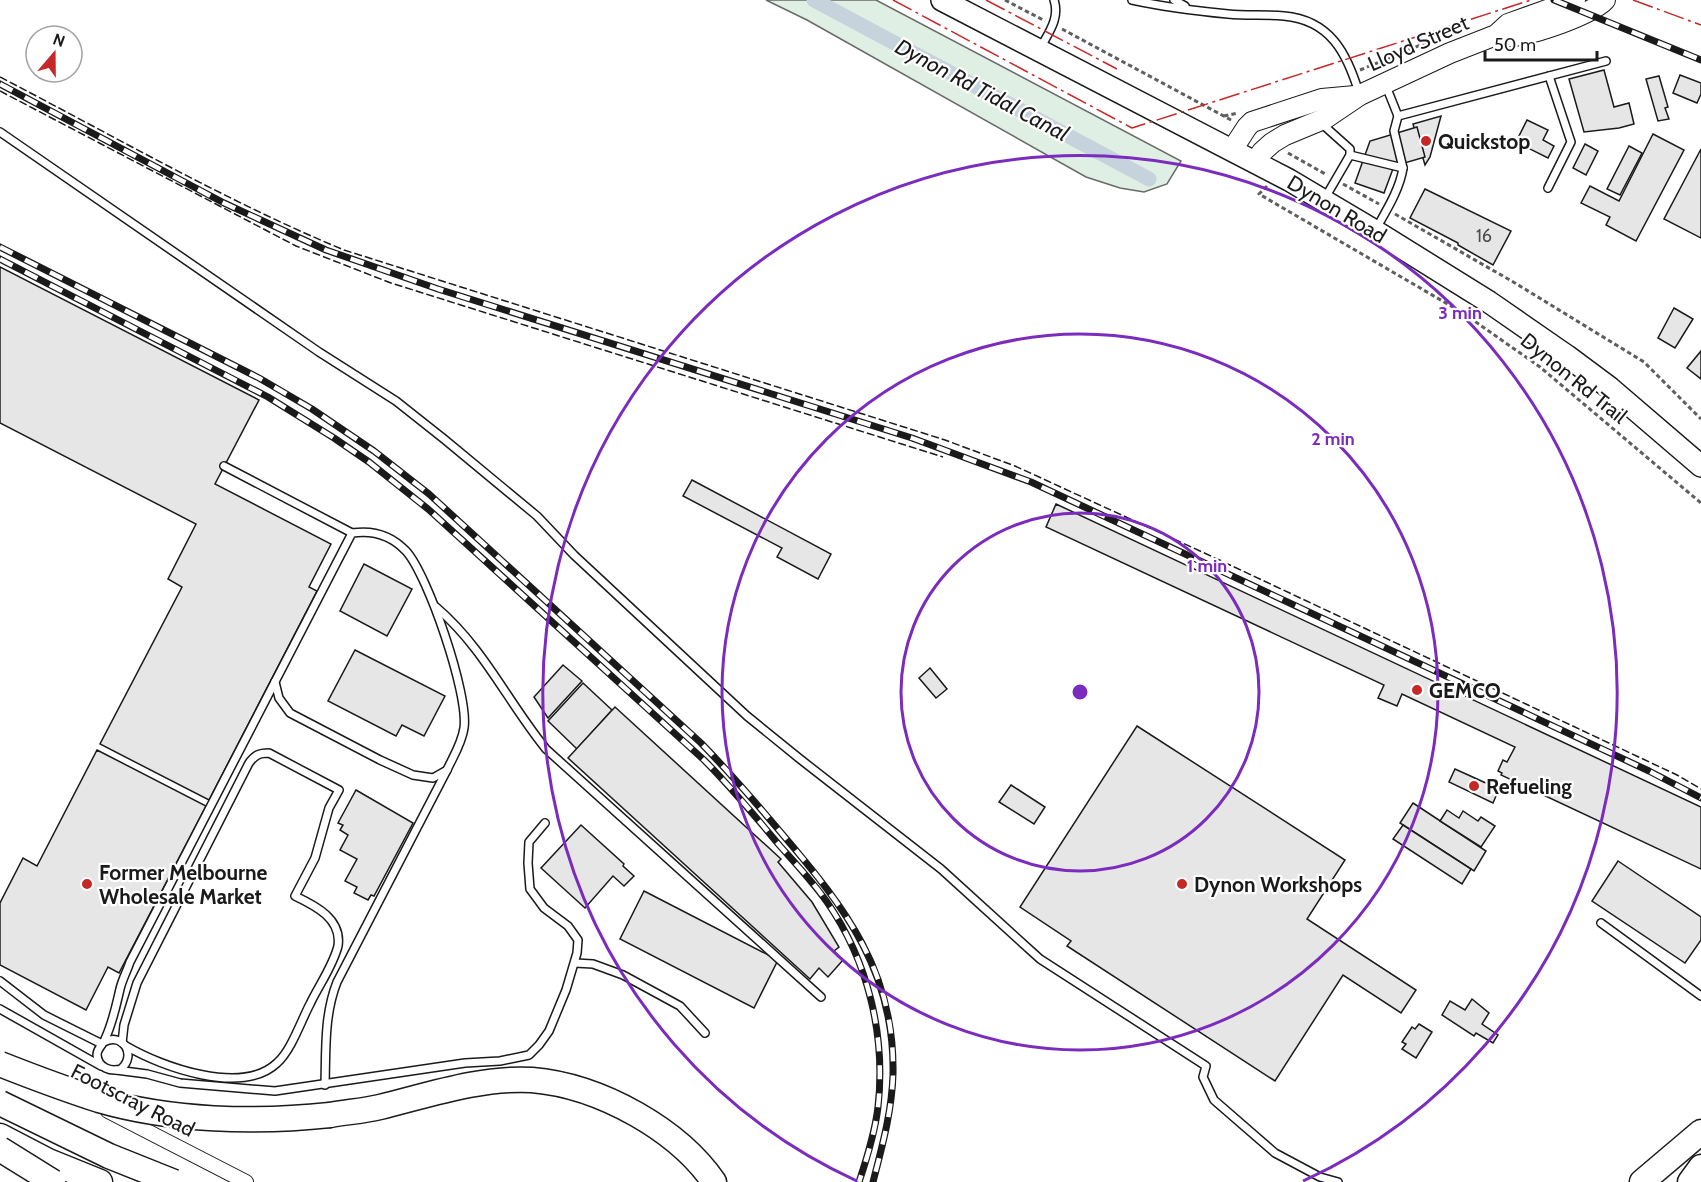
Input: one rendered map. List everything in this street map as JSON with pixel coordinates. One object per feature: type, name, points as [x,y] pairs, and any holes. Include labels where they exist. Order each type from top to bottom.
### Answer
[{"type":"highway","points":[[0,1064],[100,1100],[188,1116],[229,1119],[290,1119],[330,1115],[376,1108],[465,1086],[499,1081],[532,1080],[559,1084],[616,1102],[647,1120],[687,1150],[714,1182]]},
{"type":"highway","points":[[0,1103],[109,1156],[174,1182]]},
{"type":"highway","points":[[1642,1182],[1701,1132]]},
{"type":"highway","points":[[0,1137],[48,1161],[100,1182]]},
{"type":"highway","points":[[0,1149],[53,1182]]},
{"type":"highway","points":[[1690,1182],[1701,1167]]},
{"type":"main road","name":"Dynon Road","points":[[942,0],[1279,174],[1375,231],[1489,302],[1550,344],[1610,388],[1701,466]]},
{"type":"street","name":"Lloyd Street","points":[[1255,162],[1272,142],[1319,121],[1360,95],[1464,46],[1496,35],[1508,24],[1575,0]]},
{"type":"street","name":"Lloyd Street","points":[[1496,35],[1512,37],[1561,23],[1598,8],[1605,0]]},
{"type":"street","name":"Lloyd Street","points":[[1232,150],[1252,122],[1322,99],[1360,95]]},
{"type":"street","name":"Footscray Road","points":[[0,1054],[246,1182]]},
{"type":"lane","points":[[1039,51],[1053,25],[1057,11],[1054,0]]},
{"type":"lane","points":[[1132,0],[1230,14],[1283,16],[1312,24],[1326,33],[1341,49],[1350,66],[1360,95]]},
{"type":"lane","points":[[1174,0],[1192,9]]},
{"type":"lane","points":[[1398,116],[1606,61]]},
{"type":"lane","points":[[1548,188],[1571,142],[1549,76]]},
{"type":"lane","points":[[1375,231],[1387,209],[1402,168],[1394,131],[1398,116],[1386,83]]},
{"type":"lane","points":[[1319,121],[1350,149],[1350,155],[1324,200]]},
{"type":"lane","points":[[0,132],[319,352],[396,401],[436,432],[537,516],[574,555],[747,716],[941,869],[1040,959],[1206,1066],[1203,1077],[1214,1100],[1275,1153],[1320,1177],[1338,1182]]},
{"type":"lane","points":[[1350,155],[1402,168]]},
{"type":"lane","points":[[224,466],[352,533],[367,531],[383,534],[405,550],[423,576],[434,605],[452,661],[465,715],[460,743],[337,982],[326,1021],[325,1085]]},
{"type":"lane","points":[[105,1069],[97,1056],[112,1024],[120,987],[130,962],[352,533]]},
{"type":"lane","points":[[434,605],[477,649],[531,731],[546,749],[821,997]]},
{"type":"lane","points":[[275,682],[279,698],[290,713],[380,760],[413,775],[433,778],[447,770]]},
{"type":"lane","points":[[0,981],[44,1015],[103,1043],[113,1040],[124,1044],[139,1054],[182,1071],[222,1078],[251,1077],[266,1072],[283,1056],[338,946],[337,930],[332,921],[316,906],[296,896],[315,858],[329,808],[339,790],[268,753],[254,756],[137,983],[124,1025],[124,1044],[129,1055],[128,1060],[121,1069],[116,1070]]},
{"type":"lane","points":[[0,1009],[105,1069],[147,1074],[180,1083],[236,1089],[275,1091],[465,1063],[500,1061],[529,1055],[549,1031],[575,963],[578,940],[568,926],[544,908],[530,889],[529,842],[545,823]]},
{"type":"lane","points":[[1601,923],[1701,996]]},
{"type":"lane","points":[[575,963],[592,964],[623,975],[680,1006],[705,1033]]},
{"type":"path","points":[[1005,0],[1222,117]]},
{"type":"path","points":[[1374,64],[1444,36]]},
{"type":"path","points":[[1296,157],[1515,283],[1644,362],[1701,419]]},
{"type":"path","name":"Dynon Rd Trail","points":[[1279,174],[1258,194],[1472,320],[1540,367],[1701,503]]},
{"type":"green space","points":[[766,0],[876,0],[1181,161],[1167,184],[1144,192],[1120,188],[1086,177],[807,20]]},
{"type":"building","points":[[1604,70],[1614,107],[1629,103],[1634,124],[1584,132],[1569,79]]},
{"type":"building","points":[[1680,75],[1701,83],[1701,94],[1697,103],[1673,93]]},
{"type":"building","points":[[1659,76],[1669,119],[1658,121],[1646,79]]},
{"type":"building","name":"Quickstop","points":[[1441,116],[1430,157],[1425,165],[1413,124]]},
{"type":"building","points":[[1527,120],[1548,130],[1543,140],[1554,146],[1548,158],[1516,142]]},
{"type":"building","points":[[1417,127],[1425,157],[1394,166],[1384,193],[1355,183],[1370,141]]},
{"type":"building","points":[[1653,134],[1684,150],[1636,241],[1606,225],[1610,217],[1581,203],[1590,186],[1619,201]]},
{"type":"building","points":[[1585,144],[1598,151],[1586,175],[1573,168]]},
{"type":"building","points":[[1629,146],[1642,153],[1620,195],[1607,189]]},
{"type":"building","points":[[1701,149],[1701,238],[1664,219]]},
{"type":"building","points":[[1425,189],[1511,231],[1493,265],[1458,243],[1410,218]]},
{"type":"building","points":[[0,267],[259,400],[215,484],[331,544],[309,587],[317,591],[209,800],[100,744],[182,587],[168,579],[196,524],[0,423]]},
{"type":"building","points":[[1674,308],[1693,319],[1675,348],[1658,338]]},
{"type":"building","points":[[1701,351],[1701,379],[1687,368]]},
{"type":"building","points":[[692,480],[831,554],[818,579],[777,557],[782,548],[683,496]]},
{"type":"building","name":"GEMCO","points":[[1056,504],[1701,807],[1701,869],[1501,775],[1502,773],[1498,771],[1503,760],[1507,762],[1515,747],[1402,694],[1397,706],[1378,698],[1384,685],[1046,527]]},
{"type":"building","points":[[364,564],[412,589],[387,636],[340,611]]},
{"type":"building","points":[[355,650],[445,696],[424,736],[402,725],[396,736],[328,701]]},
{"type":"building","points":[[563,665],[582,681],[548,718],[534,697]]},
{"type":"building","points":[[930,668],[947,689],[936,698],[919,678]]},
{"type":"building","points":[[583,683],[612,710],[577,749],[548,721]]},
{"type":"building","points":[[615,707],[781,859],[778,862],[812,902],[839,947],[834,951],[843,960],[828,977],[819,968],[810,979],[568,758]]},
{"type":"building","name":"Dynon Workshops","points":[[1137,726],[1345,860],[1307,919],[1416,990],[1401,1013],[1343,975],[1275,1081],[1067,946],[1071,941],[1020,907]]},
{"type":"building","name":"Former Melbourne Wholesale Market","points":[[97,750],[206,806],[119,973],[108,967],[86,1010],[0,965],[0,903],[23,858],[37,866]]},
{"type":"building","name":"Refueling","points":[[1455,769],[1499,789],[1493,803],[1449,782]]},
{"type":"building","points":[[1011,785],[1045,807],[1034,824],[999,802]]},
{"type":"building","points":[[356,790],[413,823],[374,896],[371,895],[368,900],[354,893],[357,887],[345,881],[357,859],[340,850],[348,835],[340,830],[343,825],[338,823]]},
{"type":"building","points":[[1413,803],[1486,851],[1474,871],[1400,823]]},
{"type":"building","points":[[1447,810],[1459,818],[1463,811],[1478,821],[1481,817],[1495,826],[1481,847],[1440,821]]},
{"type":"building","points":[[581,825],[634,876],[624,886],[613,876],[585,908],[541,868]]},
{"type":"building","points":[[1403,825],[1471,869],[1462,884],[1393,839]]},
{"type":"building","points":[[1618,861],[1701,917],[1701,940],[1685,963],[1592,901]]},
{"type":"building","points":[[644,891],[778,960],[754,1008],[620,939]]},
{"type":"building","points":[[1472,999],[1489,1013],[1482,1024],[1498,1035],[1493,1043],[1476,1033],[1474,1036],[1442,1015],[1450,1001],[1465,1010]]},
{"type":"building","points":[[1419,1024],[1432,1032],[1416,1058],[1402,1049],[1406,1044],[1402,1042],[1412,1027],[1415,1029]]},
{"type":"waterway","name":"Dynon Rd Tidal Canal","points":[[814,0],[1149,179]]},
{"type":"railway","points":[[1554,0],[1701,60]]},
{"type":"railway","points":[[0,84],[224,203],[326,250],[438,289],[912,438],[1031,482],[1649,771],[1701,798]]},
{"type":"railway","points":[[0,247],[259,378],[312,409],[374,451],[429,494],[712,754],[827,889],[846,916],[876,973],[886,1004],[893,1074],[889,1115],[873,1182]]},
{"type":"railway","points":[[0,259],[268,397],[369,462],[428,509],[704,760],[724,781],[827,902],[841,925],[863,974],[876,1026],[880,1080],[875,1126],[859,1182]]},
{"type":"fence","points":[[0,77],[256,211],[344,250],[945,440],[1015,466],[1677,775],[1701,789]]},
{"type":"fence","points":[[0,91],[296,246],[391,283],[943,457]]},
{"type":"power","points":[[893,0],[1132,128],[1531,0]]},
{"type":"power","points":[[986,0],[1117,69]]},
{"type":"power","points":[[1633,0],[1701,25]]},
{"type":"place","name":"Quickstop","points":[[1426,141]]},
{"type":"place","name":"GEMCO","points":[[1417,690]]},
{"type":"place","name":"Refueling","points":[[1474,786]]},
{"type":"place","name":"Former Melbourne Wholesale Market","points":[[87,884]]},
{"type":"place","name":"Dynon Workshops","points":[[1182,884]]}]
